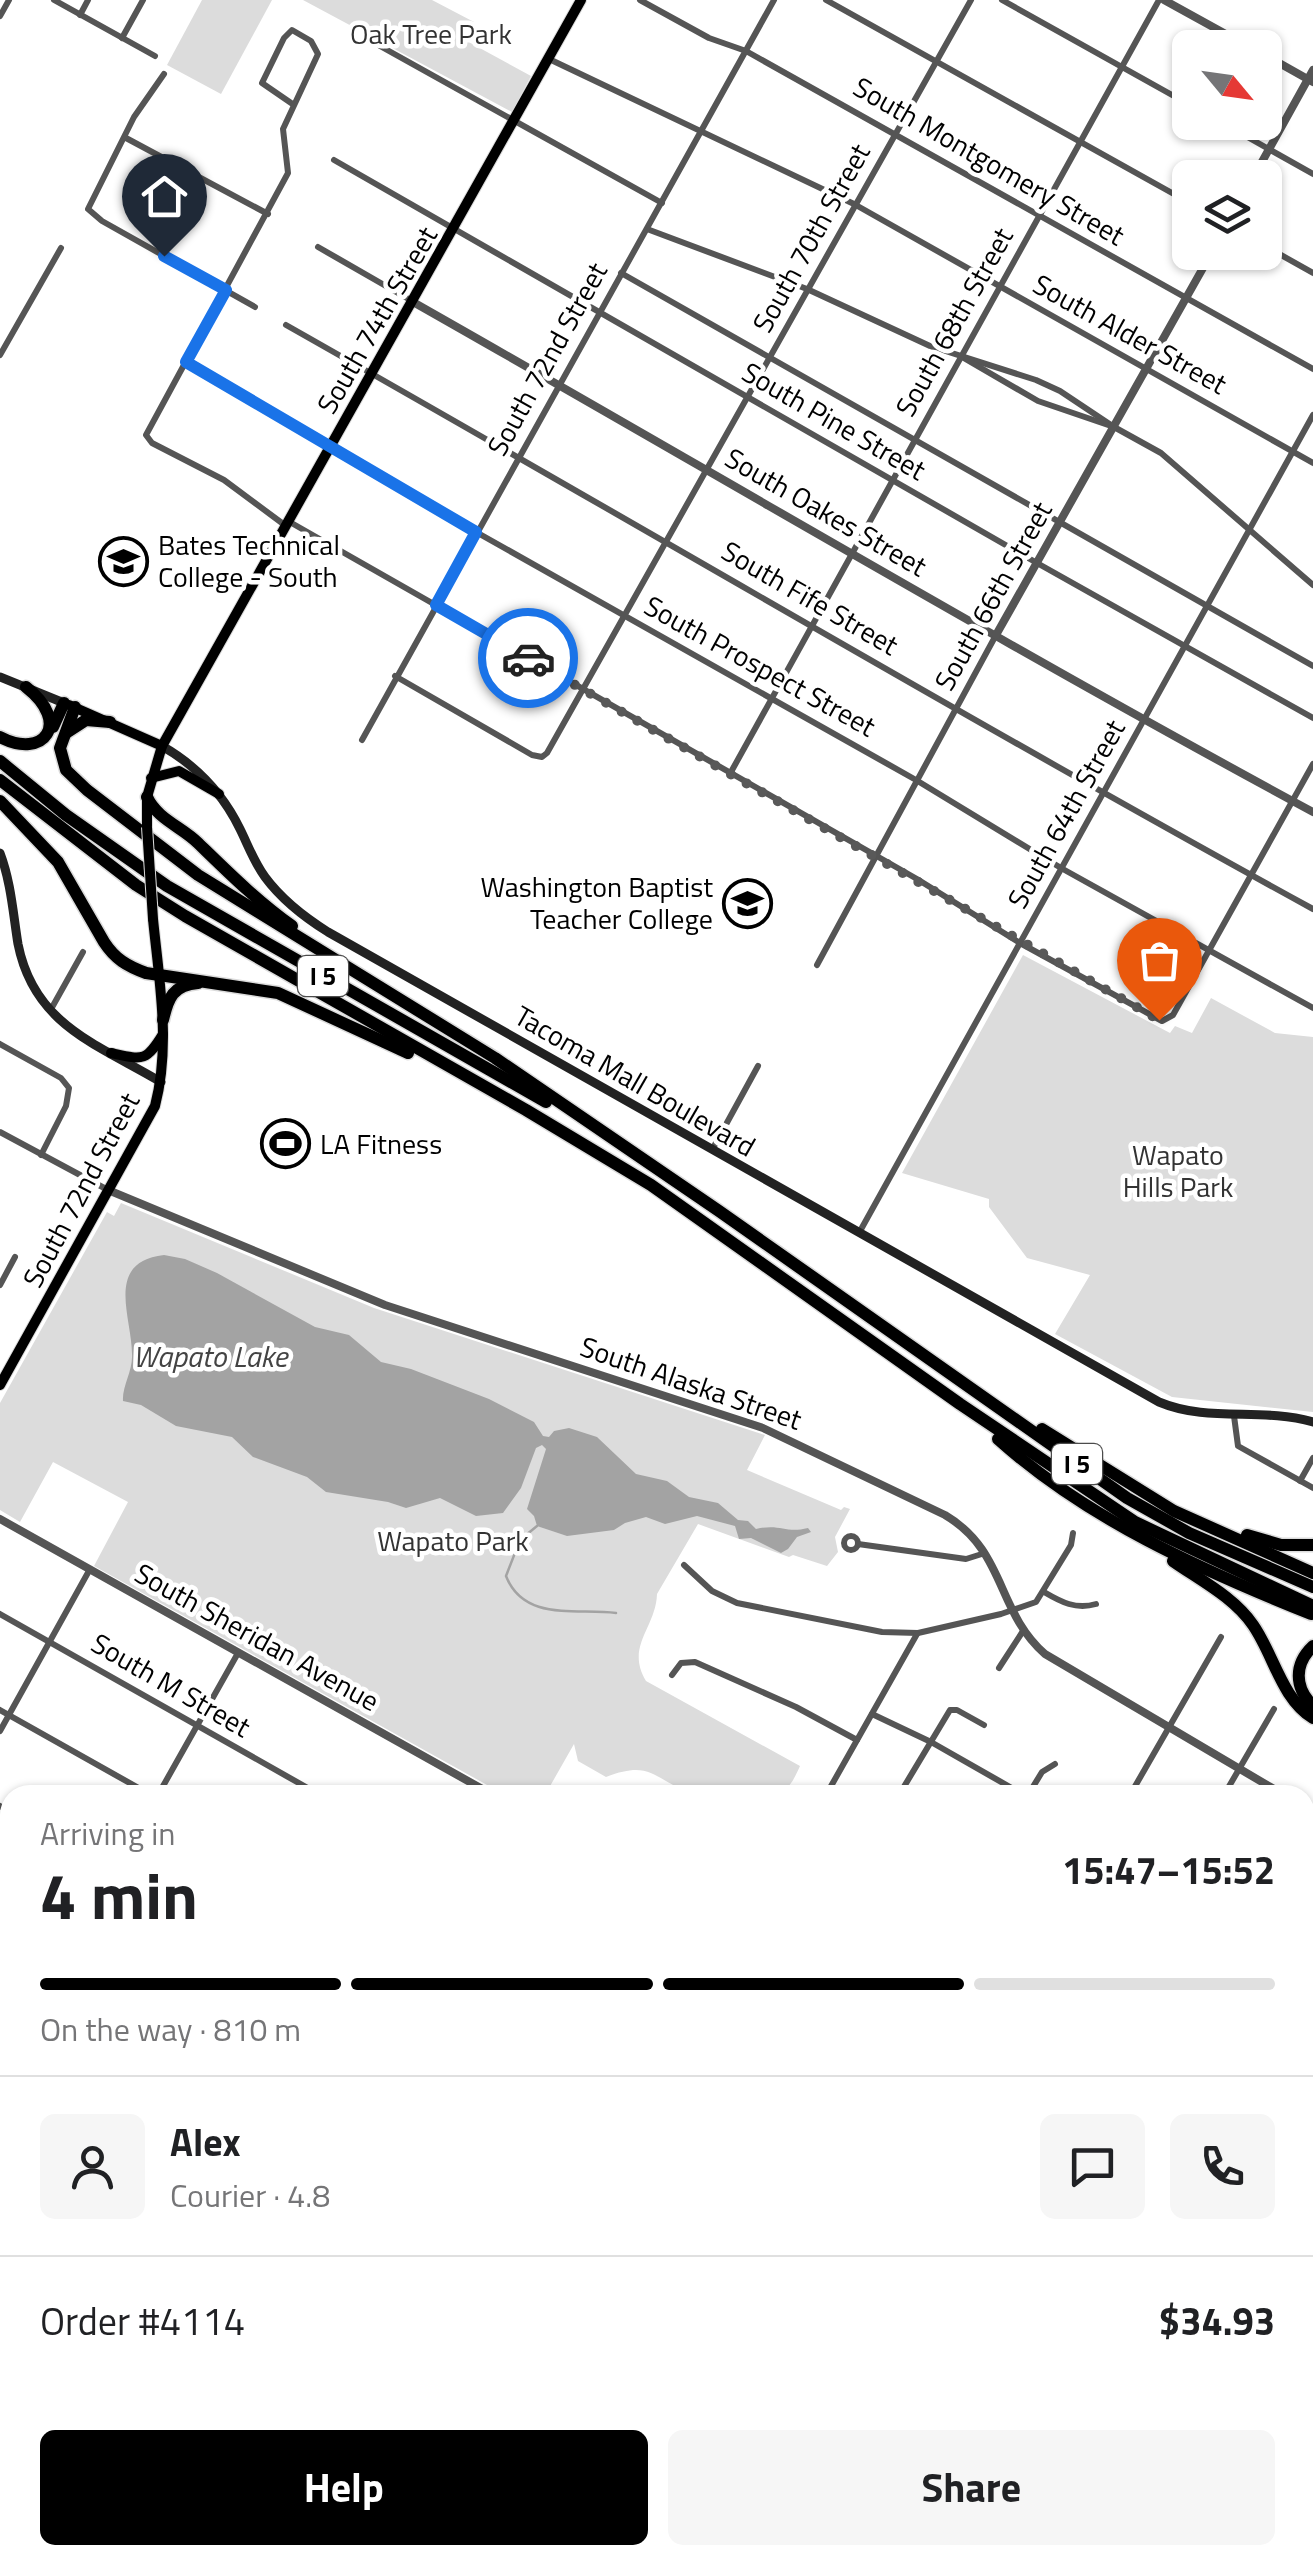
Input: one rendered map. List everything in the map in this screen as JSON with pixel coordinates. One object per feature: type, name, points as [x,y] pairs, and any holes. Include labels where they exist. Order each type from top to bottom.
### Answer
[{"type":"highway","points":[[26,687],[44,702],[51,716],[50,726],[41,739]]},
{"type":"highway","points":[[0,737],[21,744],[41,739],[69,705]]},
{"type":"highway","points":[[69,705],[59,752],[66,770],[100,800],[246,907],[495,1058],[660,1172]]},
{"type":"highway","points":[[62,739],[78,723],[110,722]]},
{"type":"highway","name":"I 5","points":[[0,761],[66,815],[167,886],[660,1172],[1128,1498],[1189,1533],[1313,1587]]},
{"type":"highway","name":"I 5","points":[[0,780],[157,898],[604,1156],[708,1223],[960,1404],[1135,1522],[1313,1606]]},
{"type":"highway","points":[[147,797],[158,813],[190,836],[261,903],[372,981]]},
{"type":"highway","points":[[0,802],[58,862],[112,954],[135,969],[260,988],[292,998],[494,1092]]},
{"type":"highway","points":[[163,1026],[170,997],[179,987],[220,983]]},
{"type":"highway","points":[[860,1310],[1111,1474],[1174,1510],[1313,1573]]},
{"type":"highway","points":[[960,1404],[1018,1456],[1130,1530],[1240,1610],[1265,1645],[1295,1703],[1313,1718]]},
{"type":"highway","points":[[1111,1474],[1252,1536],[1281,1545],[1313,1545]]},
{"type":"highway","points":[[1130,1530],[1228,1580],[1313,1615]]},
{"type":"highway","points":[[1313,1646],[1304,1655],[1298,1674],[1302,1692],[1313,1706]]},
{"type":"main road","name":"South 74th Street","points":[[147,827],[147,797],[162,746],[581,0]]},
{"type":"main road","name":"Tacoma Mall Boulevard","points":[[0,677],[110,722],[191,764],[219,794],[264,876],[308,919],[858,1234],[1158,1402],[1196,1414],[1287,1416],[1313,1422]]},
{"type":"main road","points":[[151,778],[179,770],[219,794]]},
{"type":"main road","name":"South 72nd Street","points":[[0,1385],[148,1121],[161,1082],[163,1026],[147,827]]},
{"type":"main road","points":[[0,853],[8,876],[24,966],[35,992],[68,1029],[161,1082]]},
{"type":"main road","points":[[111,1053],[148,1056],[163,1026]]},
{"type":"street","points":[[0,16],[9,0]]},
{"type":"street","points":[[54,0],[154,56]]},
{"type":"street","points":[[80,14],[88,0]]},
{"type":"street","points":[[122,38],[143,0]]},
{"type":"street","name":"South Montgomery Street","points":[[640,0],[708,38],[746,50],[1313,370]]},
{"type":"street","name":"South 72nd Street","points":[[362,740],[774,0]]},
{"type":"street","points":[[826,0],[1172,194]]},
{"type":"street","name":"South 70th Street","points":[[395,676],[542,758],[971,0]]},
{"type":"street","points":[[1002,0],[1172,95]]},
{"type":"street","points":[[1162,0],[1218,30]]},
{"type":"street","name":"South 68th Street","points":[[731,772],[1162,0]]},
{"type":"street","points":[[294,104],[262,82],[288,32],[294,31],[311,40],[318,54],[284,129],[288,173],[147,432],[147,439],[224,480],[287,524],[731,772],[1020,943],[1166,1022],[1313,764]]},
{"type":"street","points":[[380,46],[662,202]]},
{"type":"street","name":"South Alder Street","points":[[549,59],[854,204],[1313,463]]},
{"type":"street","points":[[1282,65],[1310,80]]},
{"type":"street","points":[[1263,160],[1313,70]]},
{"type":"street","points":[[164,74],[134,117],[88,206],[90,212],[255,306]]},
{"type":"street","points":[[126,138],[268,214]]},
{"type":"street","points":[[1252,140],[1313,174]]},
{"type":"street","name":"South Pine Street","points":[[334,160],[1036,564],[1313,718]]},
{"type":"street","points":[[647,229],[807,289],[930,346],[1060,391],[1178,465],[1313,585]]},
{"type":"street","name":"South Oakes Street","points":[[318,247],[707,468],[851,555],[1313,812]]},
{"type":"street","points":[[0,355],[61,248]]},
{"type":"street","points":[[1282,255],[1313,272]]},
{"type":"street","name":"South 66th Street","points":[[817,965],[996,635],[1202,270]]},
{"type":"street","points":[[621,273],[1313,666]]},
{"type":"street","name":"South Fife Street","points":[[286,324],[1103,794],[1313,909]]},
{"type":"street","points":[[962,356],[1038,401],[1114,427]]},
{"type":"street","name":"South Prospect Street","points":[[186,362],[476,532],[916,780],[1061,868],[1313,1008]]},
{"type":"street","name":"South 64th Street","points":[[858,1234],[1313,415]]},
{"type":"street","points":[[50,1012],[83,952]]},
{"type":"street","points":[[0,1044],[60,1078],[69,1088],[66,1106],[40,1155]]},
{"type":"street","points":[[712,1151],[758,1066]]},
{"type":"street","name":"South Alaska Street","points":[[0,1132],[108,1190],[385,1305],[763,1428],[951,1518],[986,1552],[1024,1631],[1058,1662],[1267,1785]]},
{"type":"street","points":[[0,1285],[16,1257]]},
{"type":"street","points":[[1234,1416],[1238,1446],[1313,1488]]},
{"type":"street","points":[[1300,1481],[1313,1458]]},
{"type":"street","name":"South Sheridan Avenue","points":[[0,1518],[475,1785]]},
{"type":"street","points":[[684,1565],[712,1591],[737,1602],[882,1632],[918,1633],[1032,1604],[1044,1592],[1072,1543],[1073,1533]]},
{"type":"street","points":[[858,1544],[966,1559],[986,1552]]},
{"type":"street","points":[[0,1731],[90,1569]]},
{"type":"street","points":[[1044,1592],[1081,1607],[1096,1604]]},
{"type":"street","name":"South M Street","points":[[0,1614],[303,1785]]},
{"type":"street","points":[[999,1668],[1024,1631]]},
{"type":"street","points":[[832,1785],[918,1633]]},
{"type":"street","points":[[1136,1785],[1221,1637]]},
{"type":"street","points":[[160,1785],[238,1653]]},
{"type":"street","points":[[672,1675],[681,1663],[696,1662],[857,1740]]},
{"type":"street","points":[[906,1785],[951,1709],[984,1725]]},
{"type":"street","points":[[1230,1785],[1274,1709]]},
{"type":"street","points":[[0,1710],[136,1785]]},
{"type":"street","points":[[872,1714],[1008,1785]]},
{"type":"street","points":[[1033,1785],[1042,1772],[1055,1764]]},
{"type":"green space","name":"Oak Tree Park","points":[[202,0],[272,0],[221,94],[167,65]]},
{"type":"green space","name":"Oak Tree Park","points":[[303,0],[432,0],[474,22],[465,40],[531,76],[512,112]]},
{"type":"green space","name":"Wapato Hills Park","points":[[1023,955],[1170,1033],[1175,1026],[1192,1033],[1211,998],[1275,1033],[1313,1037],[1313,1412],[1172,1397],[1055,1334],[1090,1275],[1027,1258],[989,1207],[989,1199],[902,1173]]},
{"type":"green space","name":"Wapato Park","points":[[121,1203],[374,1308],[765,1435],[747,1470],[841,1510],[850,1509],[835,1537],[838,1552],[827,1566],[789,1557],[698,1524],[657,1594],[639,1657],[646,1681],[800,1766],[793,1780],[789,1785],[674,1785],[653,1774],[634,1770],[606,1777],[578,1761],[574,1744],[551,1785],[487,1785],[94,1566],[128,1502],[53,1462],[20,1522],[0,1510],[0,1403],[107,1212],[114,1216]]},
{"type":"water","name":"Wapato Lake","points":[[164,1255],[217,1273],[315,1327],[349,1335],[381,1362],[411,1369],[489,1399],[534,1422],[543,1436],[569,1428],[597,1437],[636,1474],[667,1481],[689,1497],[718,1503],[756,1529],[808,1528],[811,1532],[797,1537],[781,1553],[751,1538],[739,1539],[735,1526],[697,1516],[665,1524],[646,1517],[614,1530],[567,1536],[537,1526],[527,1509],[546,1449],[542,1445],[536,1448],[521,1488],[503,1513],[476,1516],[440,1498],[406,1508],[326,1492],[307,1477],[253,1457],[232,1437],[176,1426],[141,1405],[123,1401],[132,1360],[126,1308],[128,1280],[134,1268],[145,1260]]},
{"type":"waterway","points":[[537,1526],[520,1540],[506,1576],[514,1591],[538,1607],[616,1613]]},
{"type":"way so far","points":[[528,658],[1159,1020]]},
{"type":"place","name":"Bates Technical College - South","points":[[123,561]]},
{"type":"place","name":"Washington Baptist Teacher College","points":[[748,903]]},
{"type":"place","name":"LA Fitness","points":[[285,1144]]},
{"type":"route","points":[[164,256],[226,290],[186,362],[476,532],[436,605],[528,658]]}]
